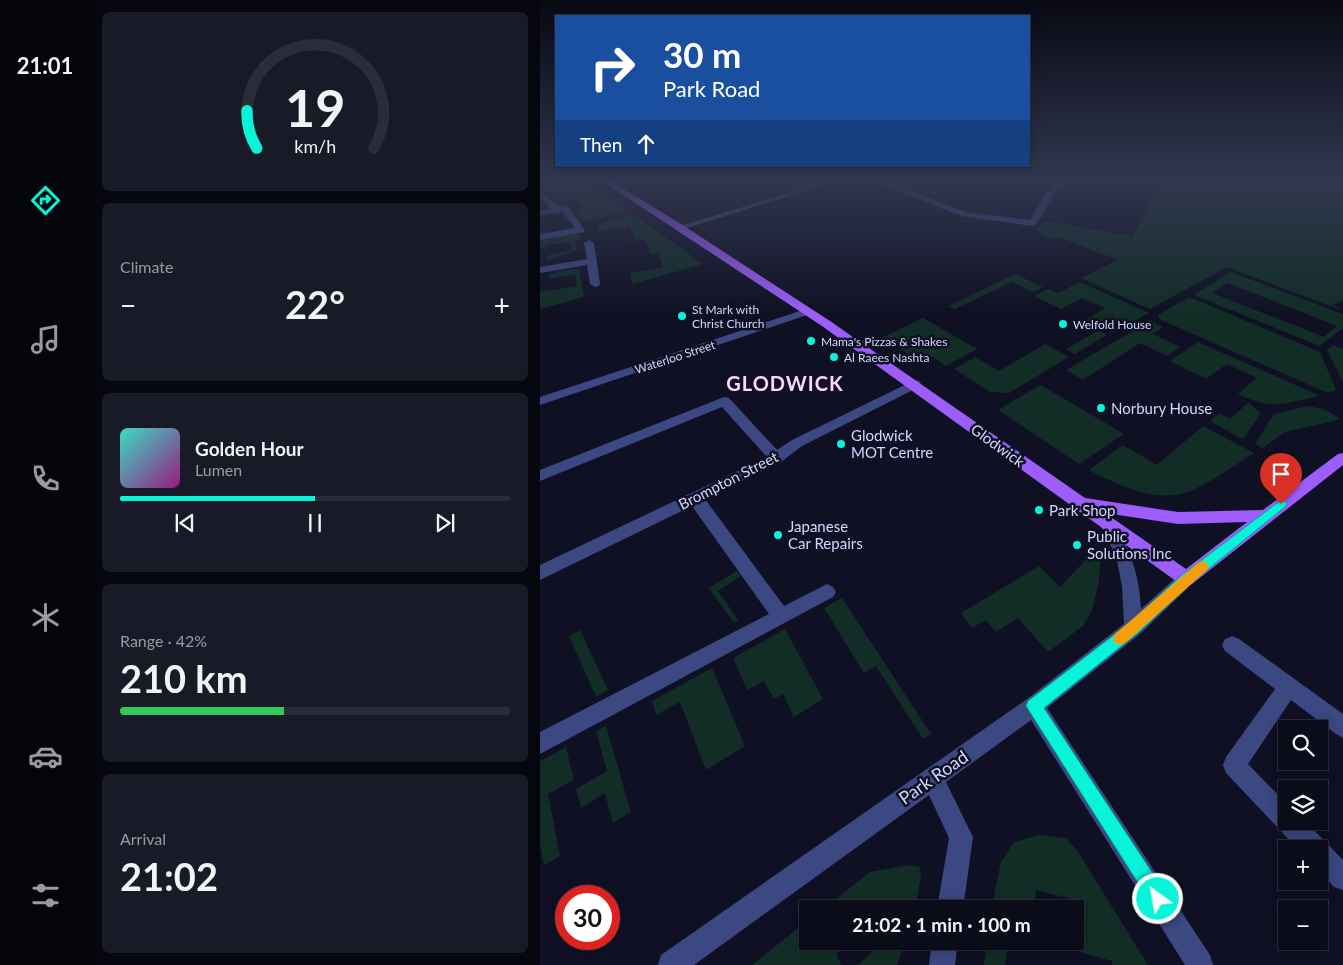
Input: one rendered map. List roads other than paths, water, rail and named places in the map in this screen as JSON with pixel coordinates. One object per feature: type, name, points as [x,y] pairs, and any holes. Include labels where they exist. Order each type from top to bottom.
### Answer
[{"type":"main road","name":"Glodwick","points":[[676,224],[809,311],[915,384],[1186,579]]},
{"type":"main road","points":[[1186,579],[1343,458]]},
{"type":"main road","points":[[1080,504],[1178,518],[1266,516]]},
{"type":"street","points":[[540,237],[581,230],[576,224]]},
{"type":"street","points":[[681,227],[691,224]]},
{"type":"street","points":[[589,243],[595,284]]},
{"type":"street","points":[[540,270],[591,261]]},
{"type":"street","name":"Waterloo Street","points":[[540,401],[809,311]]},
{"type":"street","name":"Brompton Street","points":[[540,573],[776,458],[797,443],[915,384]]},
{"type":"street","points":[[540,476],[724,402],[776,458]]},
{"type":"street","points":[[695,498],[780,615]]},
{"type":"street","points":[[1107,523],[1124,556],[1131,586],[1133,628]]},
{"type":"street","name":"Park Road","points":[[671,965],[1034,706],[1133,628],[1186,579]]},
{"type":"street","points":[[540,743],[780,615],[827,592]]},
{"type":"street","points":[[1232,645],[1343,727]]},
{"type":"street","points":[[1278,811],[1234,765],[1288,687]]},
{"type":"street","points":[[1034,706],[1200,965]]},
{"type":"street","points":[[932,777],[961,837],[951,900]]},
{"type":"street","points":[[1296,830],[1306,840]]},
{"type":"street","points":[[1328,862],[1343,878]]},
{"type":"street","points":[[942,965],[944,950]]},
{"type":"place","name":"St Mark with Christ Church","points":[[682,316]]},
{"type":"place","name":"Welfold House","points":[[1063,324]]},
{"type":"place","name":"Mama's Pizzas & Shakes","points":[[811,341]]},
{"type":"place","name":"Al Raees Nashta","points":[[834,357]]},
{"type":"place","name":"Norbury House","points":[[1101,408]]},
{"type":"place","name":"Glodwick MOT Centre","points":[[841,444]]},
{"type":"place","name":"Park Shop","points":[[1039,510]]},
{"type":"place","name":"Japanese Car Repairs","points":[[778,535]]},
{"type":"place","name":"Public Solutions Inc","points":[[1077,545]]},
{"type":"district","name":"GLODWICK","points":[[785,383]]}]
